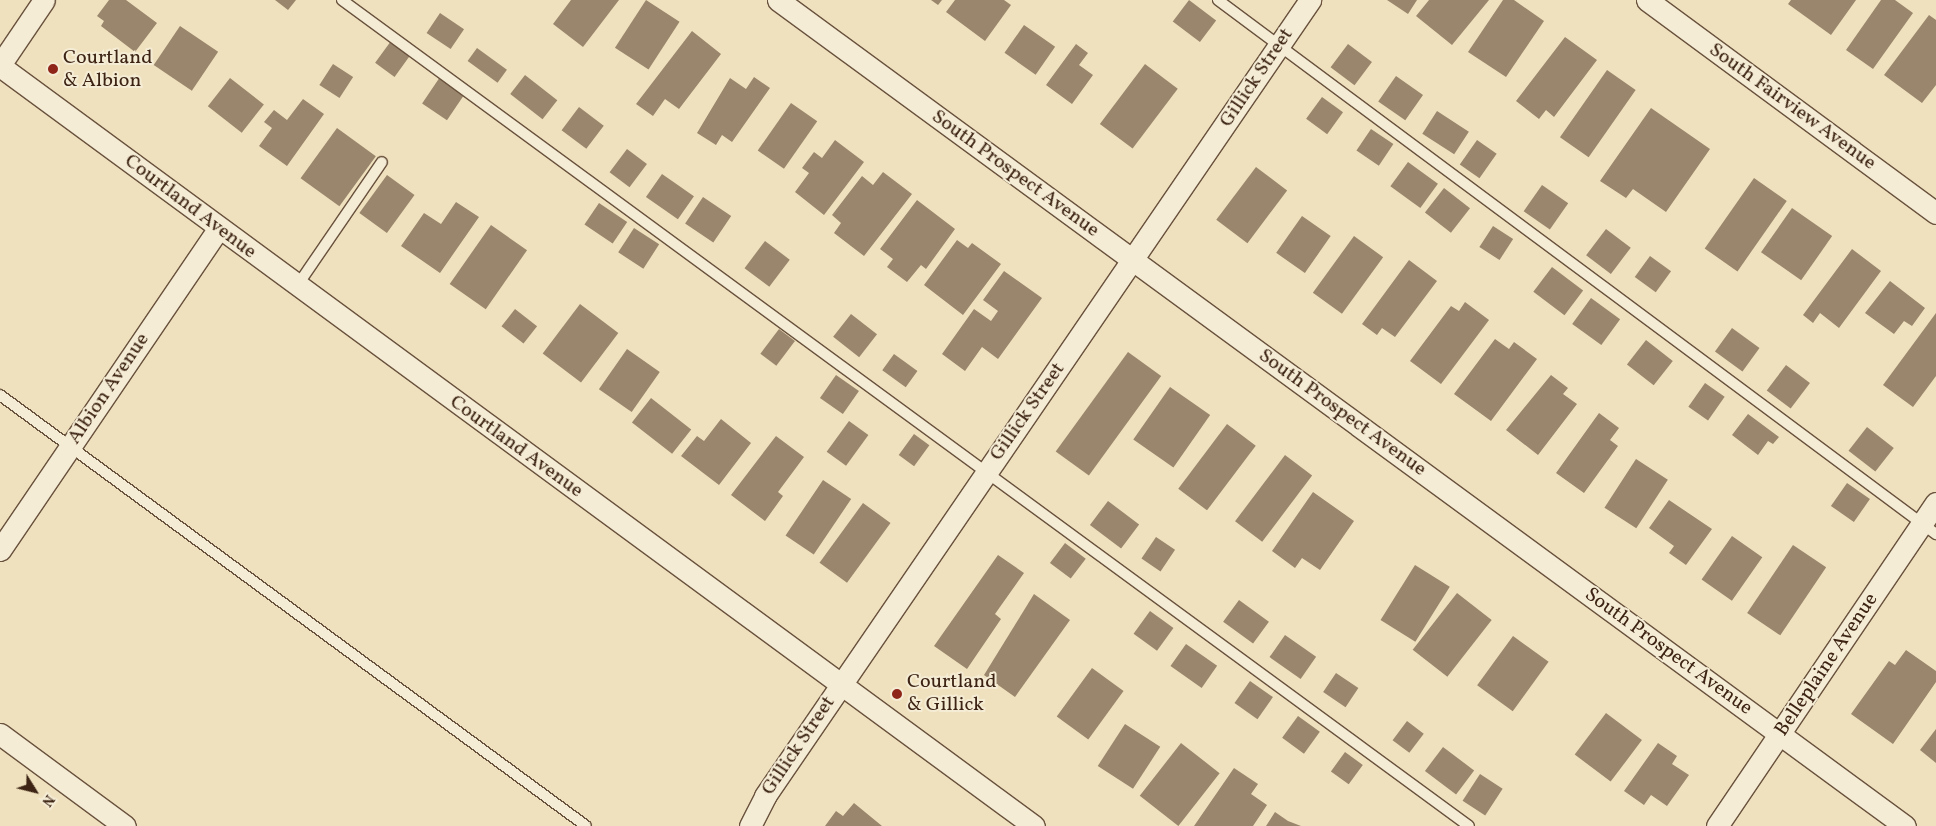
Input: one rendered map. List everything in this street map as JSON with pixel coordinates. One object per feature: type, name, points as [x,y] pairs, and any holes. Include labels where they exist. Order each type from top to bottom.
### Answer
[{"type":"street","points":[[0,65],[44,0]]},
{"type":"street","name":"South Prospect Avenue","points":[[778,0],[1905,826]]},
{"type":"street","name":"Gillick Street","points":[[750,826],[765,796],[1310,0]]},
{"type":"street","name":"South Fairview Avenue","points":[[1647,0],[1936,213]]},
{"type":"street","name":"Courtland Avenue","points":[[0,65],[218,229],[1034,826]]},
{"type":"street","name":"Albion Avenue","points":[[0,550],[218,229]]},
{"type":"street","name":"Belleplaine Avenue","points":[[1717,826],[1780,734],[1929,529],[1936,503]]},
{"type":"street","points":[[0,734],[125,826]]},
{"type":"lane","points":[[342,0],[988,470],[1469,826]]},
{"type":"lane","points":[[1218,0],[1929,529]]},
{"type":"lane","points":[[296,286],[382,162]]},
{"type":"lane","points":[[0,395],[586,826]]},
{"type":"building","points":[[109,0],[126,0],[157,23],[135,52],[101,26],[104,21],[97,16]]},
{"type":"building","points":[[275,0],[296,0],[288,10]]},
{"type":"building","points":[[571,0],[619,0],[583,47],[553,24]]},
{"type":"building","points":[[646,0],[680,22],[649,70],[615,48]]},
{"type":"building","points":[[931,0],[942,0],[938,5]]},
{"type":"building","points":[[955,0],[1004,0],[1011,5],[985,41],[946,12]]},
{"type":"building","points":[[1189,0],[1216,20],[1200,42],[1173,22]]},
{"type":"building","points":[[1387,0],[1417,0],[1408,14]]},
{"type":"building","points":[[1429,0],[1489,0],[1452,45],[1416,16]]},
{"type":"building","points":[[1503,0],[1514,0],[1544,21],[1506,77],[1468,52]]},
{"type":"building","points":[[1791,0],[1856,0],[1831,35],[1788,4]]},
{"type":"building","points":[[1881,0],[1895,0],[1913,13],[1873,69],[1846,50]]},
{"type":"building","points":[[440,13],[464,29],[451,49],[427,33]]},
{"type":"building","points":[[1929,15],[1936,20],[1936,85],[1922,103],[1884,75]]},
{"type":"building","points":[[1024,25],[1055,47],[1036,75],[1004,53]]},
{"type":"building","points":[[180,26],[218,52],[192,91],[154,65]]},
{"type":"building","points":[[692,31],[721,54],[679,109],[665,99],[653,116],[636,104]]},
{"type":"building","points":[[1565,37],[1597,60],[1554,117],[1546,110],[1539,119],[1516,101]]},
{"type":"building","points":[[391,41],[410,55],[395,77],[375,63]]},
{"type":"building","points":[[1076,44],[1088,53],[1079,65],[1093,75],[1072,104],[1046,85]]},
{"type":"building","points":[[1348,44],[1372,62],[1355,85],[1331,67]]},
{"type":"building","points":[[477,48],[507,70],[498,83],[468,61]]},
{"type":"building","points":[[333,64],[353,77],[340,98],[319,85]]},
{"type":"building","points":[[1145,64],[1178,89],[1133,149],[1100,124]]},
{"type":"building","points":[[1607,70],[1636,90],[1589,157],[1560,137]]},
{"type":"building","points":[[525,75],[557,100],[543,119],[510,94]]},
{"type":"building","points":[[1396,76],[1423,95],[1405,120],[1378,101]]},
{"type":"building","points":[[440,77],[465,94],[447,120],[422,104]]},
{"type":"building","points":[[754,77],[770,88],[732,142],[722,135],[716,145],[697,133],[730,78],[746,89]]},
{"type":"building","points":[[230,78],[264,104],[242,133],[208,106]]},
{"type":"building","points":[[1322,97],[1343,112],[1327,134],[1306,119]]},
{"type":"building","points":[[303,99],[324,114],[287,166],[259,146],[272,128],[264,122],[274,110],[287,120]]},
{"type":"building","points":[[791,103],[817,121],[784,169],[758,151]]},
{"type":"building","points":[[579,107],[604,126],[586,149],[562,130]]},
{"type":"building","points":[[1651,108],[1710,149],[1666,212],[1633,189],[1626,198],[1600,181]]},
{"type":"building","points":[[1437,111],[1469,132],[1454,154],[1422,134]]},
{"type":"building","points":[[337,128],[376,156],[339,206],[301,178]]},
{"type":"building","points":[[1371,129],[1393,144],[1379,166],[1356,151]]},
{"type":"building","points":[[835,140],[864,162],[824,215],[795,192],[809,173],[802,168],[814,152],[822,158]]},
{"type":"building","points":[[1477,140],[1497,154],[1479,178],[1460,165]]},
{"type":"building","points":[[627,149],[647,164],[630,187],[610,172]]},
{"type":"building","points":[[1408,162],[1438,184],[1420,208],[1390,186]]},
{"type":"building","points":[[1256,167],[1287,190],[1247,243],[1216,220]]},
{"type":"building","points":[[883,172],[912,194],[864,256],[834,233],[841,223],[832,215],[862,176],[873,185]]},
{"type":"building","points":[[662,174],[694,196],[678,219],[646,197]]},
{"type":"building","points":[[387,175],[415,195],[387,233],[359,213]]},
{"type":"building","points":[[1754,178],[1787,201],[1737,271],[1705,248]]},
{"type":"building","points":[[1542,185],[1568,203],[1550,230],[1524,211]]},
{"type":"building","points":[[1444,188],[1470,208],[1451,233],[1425,212]]},
{"type":"building","points":[[703,197],[731,216],[713,243],[685,224]]},
{"type":"building","points":[[917,200],[955,229],[926,269],[921,265],[907,282],[887,267],[893,259],[880,249]]},
{"type":"building","points":[[456,202],[479,217],[440,273],[401,246],[424,213],[441,224]]},
{"type":"building","points":[[599,203],[627,222],[613,244],[584,225]]},
{"type":"building","points":[[1792,208],[1832,236],[1801,280],[1761,252]]},
{"type":"building","points":[[1302,216],[1331,236],[1305,273],[1276,253]]},
{"type":"building","points":[[491,225],[527,250],[486,309],[450,284]]},
{"type":"building","points":[[1493,226],[1513,239],[1500,260],[1479,247]]},
{"type":"building","points":[[634,228],[659,244],[643,269],[618,252]]},
{"type":"building","points":[[1606,229],[1631,248],[1611,274],[1586,255]]},
{"type":"building","points":[[1354,236],[1383,257],[1342,314],[1313,293]]},
{"type":"building","points":[[957,240],[968,248],[972,243],[1001,264],[963,315],[924,285]]},
{"type":"building","points":[[765,241],[790,260],[769,287],[745,268]]},
{"type":"building","points":[[1852,249],[1881,271],[1839,328],[1820,313],[1813,323],[1803,315]]},
{"type":"building","points":[[1650,256],[1671,271],[1656,292],[1635,277]]},
{"type":"building","points":[[1409,260],[1437,281],[1395,337],[1382,328],[1377,335],[1362,324]]},
{"type":"building","points":[[1552,267],[1583,290],[1564,315],[1533,292]]},
{"type":"building","points":[[1004,271],[1042,298],[998,359],[982,347],[965,371],[942,354],[974,309],[991,321],[998,311],[983,300]]},
{"type":"building","points":[[1890,281],[1925,308],[1912,326],[1904,321],[1894,334],[1865,313]]},
{"type":"building","points":[[1591,298],[1620,319],[1601,345],[1572,324]]},
{"type":"building","points":[[1465,302],[1489,320],[1441,384],[1410,361],[1451,306],[1459,311]]},
{"type":"building","points":[[580,304],[618,333],[581,382],[543,354]]},
{"type":"building","points":[[515,309],[537,326],[524,344],[501,326]]},
{"type":"building","points":[[1936,313],[1936,376],[1913,407],[1883,385]]},
{"type":"building","points":[[851,314],[877,334],[859,357],[833,337]]},
{"type":"building","points":[[1732,328],[1760,348],[1742,371],[1715,351]]},
{"type":"building","points":[[779,329],[795,341],[776,366],[760,354]]},
{"type":"building","points":[[1495,339],[1509,349],[1514,342],[1537,359],[1491,421],[1454,394]]},
{"type":"building","points":[[1646,340],[1673,361],[1654,385],[1627,364]]},
{"type":"building","points":[[627,349],[660,372],[632,412],[599,389]]},
{"type":"building","points":[[1128,352],[1161,376],[1089,476],[1056,452]]},
{"type":"building","points":[[894,354],[917,371],[906,387],[882,370]]},
{"type":"building","points":[[1786,365],[1810,383],[1791,409],[1767,391]]},
{"type":"building","points":[[836,375],[859,391],[843,414],[820,398]]},
{"type":"building","points":[[1551,375],[1568,388],[1563,394],[1577,404],[1538,455],[1506,430]]},
{"type":"building","points":[[1705,383],[1725,397],[1708,421],[1688,407]]},
{"type":"building","points":[[1170,387],[1210,415],[1173,468],[1133,439]]},
{"type":"building","points":[[651,398],[691,429],[672,454],[632,422]]},
{"type":"building","points":[[1599,413],[1619,428],[1610,440],[1618,446],[1584,493],[1556,473]]},
{"type":"building","points":[[1748,414],[1779,437],[1773,444],[1768,441],[1758,455],[1732,435]]},
{"type":"building","points":[[721,419],[751,443],[719,485],[681,456],[697,436],[704,441]]},
{"type":"building","points":[[849,421],[868,435],[846,466],[827,452]]},
{"type":"building","points":[[1227,424],[1256,446],[1207,510],[1178,489]]},
{"type":"building","points":[[1867,427],[1894,448],[1875,472],[1849,451]]},
{"type":"building","points":[[914,434],[929,445],[914,466],[899,455]]},
{"type":"building","points":[[776,436],[804,457],[778,492],[783,496],[765,521],[731,495]]},
{"type":"building","points":[[1285,455],[1312,475],[1262,542],[1235,521]]},
{"type":"building","points":[[1636,459],[1668,480],[1636,528],[1604,508]]},
{"type":"building","points":[[823,480],[851,499],[814,555],[786,536]]},
{"type":"building","points":[[1847,483],[1870,499],[1854,522],[1831,506]]},
{"type":"building","points":[[1313,492],[1354,521],[1320,570],[1302,558],[1295,568],[1272,551]]},
{"type":"building","points":[[1669,500],[1712,529],[1686,565],[1669,553],[1674,546],[1649,528]]},
{"type":"building","points":[[1108,501],[1139,524],[1121,548],[1090,525]]},
{"type":"building","points":[[863,503],[891,523],[847,583],[820,563]]},
{"type":"building","points":[[1732,536],[1762,557],[1732,601],[1702,579]]},
{"type":"building","points":[[1156,537],[1175,550],[1161,571],[1141,559]]},
{"type":"building","points":[[1065,543],[1086,559],[1071,579],[1050,563]]},
{"type":"building","points":[[1793,545],[1826,567],[1780,635],[1747,613]]},
{"type":"building","points":[[998,555],[1024,573],[995,614],[1001,619],[967,669],[934,646]]},
{"type":"building","points":[[1415,565],[1450,587],[1415,642],[1381,620]]},
{"type":"building","points":[[1457,593],[1492,620],[1447,677],[1413,650]]},
{"type":"building","points":[[1034,594],[1070,620],[1015,697],[984,675]]},
{"type":"building","points":[[1239,600],[1269,622],[1253,644],[1223,622]]},
{"type":"building","points":[[1150,611],[1173,628],[1157,651],[1134,634]]},
{"type":"building","points":[[1285,635],[1316,657],[1301,679],[1270,657]]},
{"type":"building","points":[[1513,636],[1549,662],[1513,711],[1477,685]]},
{"type":"building","points":[[1186,644],[1217,666],[1202,688],[1171,666]]},
{"type":"building","points":[[1906,650],[1936,671],[1936,682],[1893,744],[1851,714],[1889,661],[1895,665]]},
{"type":"building","points":[[1092,668],[1124,691],[1088,739],[1057,717]]},
{"type":"building","points":[[1336,673],[1358,688],[1346,707],[1323,692]]},
{"type":"building","points":[[1250,681],[1273,697],[1257,719],[1235,703]]},
{"type":"building","points":[[1606,713],[1642,740],[1611,782],[1575,755]]},
{"type":"building","points":[[1298,716],[1320,732],[1304,754],[1282,738]]},
{"type":"building","points":[[1407,721],[1424,734],[1409,753],[1393,740]]},
{"type":"building","points":[[1125,724],[1160,747],[1133,789],[1098,766]]},
{"type":"building","points":[[1936,729],[1936,763],[1920,750]]},
{"type":"building","points":[[1181,743],[1220,773],[1178,826],[1140,796]]},
{"type":"building","points":[[1658,743],[1677,756],[1672,764],[1689,775],[1667,806],[1651,795],[1644,805],[1624,791]]},
{"type":"building","points":[[1443,747],[1474,770],[1456,794],[1425,771]]},
{"type":"building","points":[[1345,752],[1363,765],[1349,784],[1331,771]]},
{"type":"building","points":[[1234,768],[1258,784],[1251,794],[1267,805],[1253,826],[1194,826]]},
{"type":"building","points":[[1480,774],[1503,789],[1485,816],[1463,801]]},
{"type":"building","points":[[854,803],[882,826],[825,826],[836,811],[843,816]]},
{"type":"building","points":[[1275,812],[1288,821],[1301,826],[1266,826]]},
{"type":"place","name":"Courtland & Albion","points":[[53,69]]},
{"type":"place","name":"Courtland & Gillick","points":[[897,694]]}]
